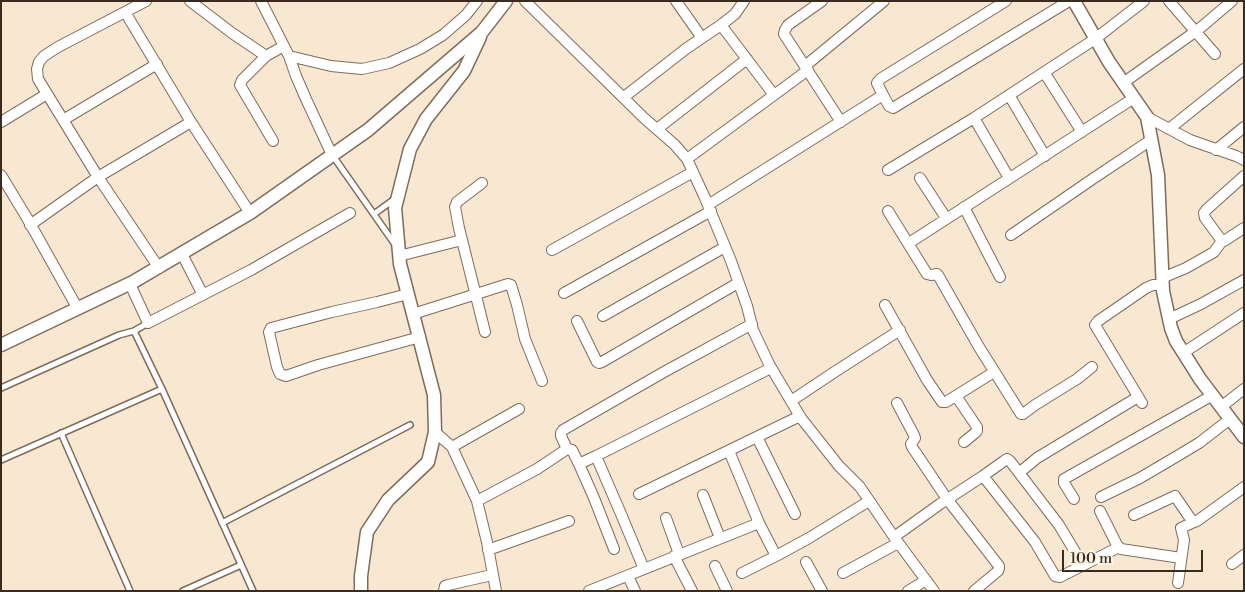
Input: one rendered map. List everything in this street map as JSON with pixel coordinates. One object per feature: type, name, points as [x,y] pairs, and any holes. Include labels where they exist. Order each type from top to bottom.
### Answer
[{"type":"street","points":[[146,1],[44,56],[39,62],[37,69],[38,79],[47,94],[98,177],[159,268]]},
{"type":"street","points":[[190,1],[266,56]]},
{"type":"street","points":[[261,1],[289,56],[296,76],[332,155]]},
{"type":"street","points":[[289,56],[331,66],[362,69],[389,63],[420,50],[443,35],[466,15],[477,1]]},
{"type":"street","points":[[1,346],[130,284],[250,213],[368,130],[482,32],[506,1]]},
{"type":"street","points":[[525,1],[688,159],[710,208],[752,324],[771,368],[800,416],[839,466],[860,487],[934,591]]},
{"type":"street","points":[[676,1],[702,38]]},
{"type":"street","points":[[624,97],[687,48],[722,25],[735,14],[744,1]]},
{"type":"street","points":[[822,1],[788,25],[784,34],[841,122]]},
{"type":"street","points":[[688,159],[774,95],[884,1]]},
{"type":"street","points":[[1006,1],[880,79],[877,83],[889,106],[894,108],[1068,1]]},
{"type":"street","points":[[1074,1],[1109,62],[1147,117],[1158,175],[1162,292],[1176,341],[1212,395],[1244,437]]},
{"type":"street","points":[[888,170],[974,118],[1095,39],[1144,1]]},
{"type":"street","points":[[1169,1],[1215,54]]},
{"type":"street","points":[[1123,83],[1196,31],[1232,1]]},
{"type":"street","points":[[125,12],[191,122],[250,213]]},
{"type":"street","points":[[722,25],[774,95]]},
{"type":"street","points":[[361,591],[361,576],[367,532],[388,500],[428,462],[435,432],[434,395],[400,264],[395,208],[410,149],[426,119],[464,70],[482,32]]},
{"type":"street","points":[[273,142],[240,85],[242,80],[266,56],[284,46]]},
{"type":"street","points":[[657,129],[747,59]]},
{"type":"street","points":[[63,120],[157,64]]},
{"type":"street","points":[[1169,129],[1244,70]]},
{"type":"street","points":[[1044,72],[1082,132]]},
{"type":"street","points":[[1,122],[47,94]]},
{"type":"street","points":[[564,293],[710,208],[883,95]]},
{"type":"street","points":[[1009,95],[1045,156]]},
{"type":"street","points":[[909,242],[1134,98]]},
{"type":"street","points":[[1147,117],[1190,140],[1244,160]]},
{"type":"street","points":[[974,118],[1009,178]]},
{"type":"street","points":[[30,225],[98,177],[191,122]]},
{"type":"street","points":[[1216,150],[1244,127]]},
{"type":"street","points":[[1011,235],[1151,140]]},
{"type":"street","points":[[552,250],[693,172]]},
{"type":"street","points":[[1,176],[78,309]]},
{"type":"street","points":[[1222,241],[1204,214],[1206,210],[1244,176]]},
{"type":"street","points":[[920,178],[946,218]]},
{"type":"street","points":[[482,183],[455,204],[455,207],[485,332]]},
{"type":"street","points":[[964,207],[1000,277]]},
{"type":"street","points":[[888,211],[909,242],[927,274],[938,275],[994,372],[1022,414],[1092,367]]},
{"type":"street","points":[[130,284],[148,323],[251,270],[350,213]]},
{"type":"street","points":[[1020,472],[1037,458],[1140,400],[1095,325],[1098,321],[1146,288],[1162,282],[1209,256],[1222,241],[1224,242],[1244,228]]},
{"type":"street","points":[[399,253],[462,240]]},
{"type":"street","points":[[603,316],[725,247]]},
{"type":"street","points":[[182,254],[203,295]]},
{"type":"street","points":[[1169,319],[1244,280]]},
{"type":"street","points":[[577,321],[599,363],[738,283]]},
{"type":"street","points":[[414,314],[508,284],[511,285],[525,339],[542,381]]},
{"type":"street","points":[[408,294],[271,328],[269,332],[278,367],[280,374],[286,376],[318,365],[420,337]]},
{"type":"street","points":[[885,304],[927,380],[944,403],[994,372]]},
{"type":"street","points":[[1183,353],[1244,313]]},
{"type":"street","points":[[614,548],[579,464],[572,450],[567,449],[561,433],[563,430],[664,372],[752,324]]},
{"type":"street","points":[[791,401],[900,330]]},
{"type":"street","points":[[579,464],[771,368]]},
{"type":"street","points":[[1221,407],[1244,389]]},
{"type":"street","points":[[1074,499],[1064,483],[1064,479],[1212,395]]},
{"type":"street","points":[[956,396],[977,431],[964,442]]},
{"type":"street","points":[[897,403],[914,435],[915,438],[911,444],[912,446],[947,499],[999,568],[998,571],[974,591]]},
{"type":"street","points":[[452,446],[519,409]]},
{"type":"street","points":[[639,494],[800,416]]},
{"type":"street","points":[[1101,497],[1140,478],[1179,455],[1230,419]]},
{"type":"street","points":[[435,432],[452,446],[477,501],[496,591]]},
{"type":"street","points":[[757,437],[795,514]]},
{"type":"street","points":[[477,501],[537,469],[567,449]]},
{"type":"street","points":[[729,451],[759,523],[776,556]]},
{"type":"street","points":[[596,456],[644,569]]},
{"type":"street","points":[[843,573],[896,540],[947,499],[1007,460],[1020,472],[1059,525],[1083,565]]},
{"type":"street","points":[[983,476],[1038,547],[1055,576],[1060,577],[1119,547]]},
{"type":"street","points":[[1178,583],[1184,540],[1181,528],[1197,521],[1244,487]]},
{"type":"street","points":[[704,495],[720,538]]},
{"type":"street","points":[[1134,515],[1175,496],[1194,522]]},
{"type":"street","points":[[742,573],[809,538],[869,501]]},
{"type":"street","points":[[1100,511],[1120,548],[1181,558]]},
{"type":"street","points":[[666,518],[677,555],[692,591]]},
{"type":"street","points":[[488,550],[569,521]]},
{"type":"street","points":[[589,591],[759,523]]},
{"type":"street","points":[[1232,564],[1244,555]]},
{"type":"street","points":[[806,562],[822,591]]},
{"type":"street","points":[[715,566],[727,591]]},
{"type":"street","points":[[444,591],[445,586],[448,585],[492,576]]},
{"type":"street","points":[[628,576],[635,591]]},
{"type":"street","points":[[908,591],[926,580]]},
{"type":"lane","points":[[332,155],[399,253]]},
{"type":"lane","points":[[374,214],[398,196]]},
{"type":"lane","points":[[1,388],[120,335],[134,331],[148,323]]},
{"type":"lane","points":[[134,331],[253,591]]},
{"type":"lane","points":[[1,460],[162,389]]},
{"type":"lane","points":[[222,523],[410,425]]},
{"type":"lane","points":[[61,433],[130,591]]},
{"type":"lane","points":[[183,591],[241,565]]}]
